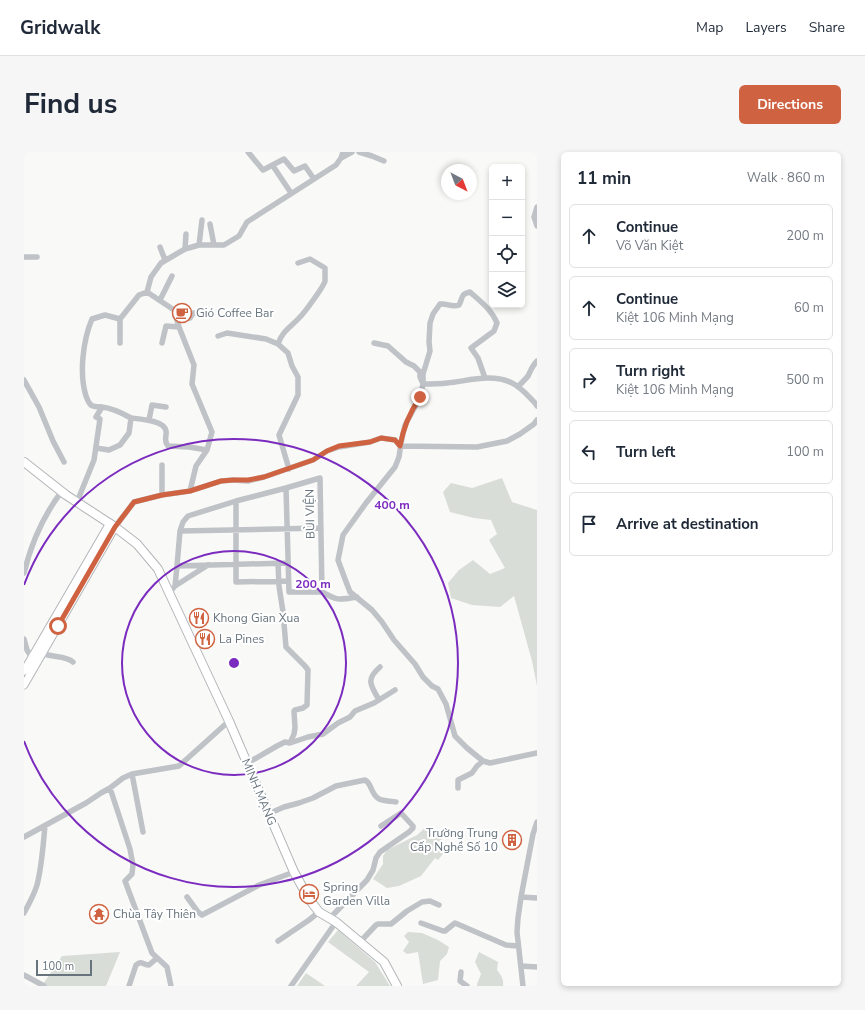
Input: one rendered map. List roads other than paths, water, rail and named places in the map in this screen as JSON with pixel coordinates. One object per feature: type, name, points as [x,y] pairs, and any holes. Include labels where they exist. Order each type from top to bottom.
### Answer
[{"type":"highway","points":[[24,462],[77,502],[112,525]]},
{"type":"highway","name":"MINH MẠNG","points":[[112,525],[137,544],[147,554],[158,569],[229,721],[246,764],[294,872],[309,899],[319,912],[360,942],[384,962],[397,986]]},
{"type":"main road","points":[[24,671],[55,624],[112,525]]},
{"type":"main road","points":[[24,685],[42,653],[55,624]]},
{"type":"street","points":[[248,152],[263,170],[284,160],[294,171],[305,166],[314,178]]},
{"type":"street","points":[[147,292],[151,277],[160,262],[185,249],[199,245],[224,245],[239,236],[247,222],[336,165],[342,155],[352,152]]},
{"type":"street","points":[[359,152],[384,161]]},
{"type":"street","points":[[273,166],[291,193]]},
{"type":"street","points":[[537,207],[534,217],[537,226]]},
{"type":"street","points":[[199,245],[202,220]]},
{"type":"street","points":[[210,224],[214,245]]},
{"type":"street","points":[[185,249],[186,234]]},
{"type":"street","points":[[160,247],[165,260]]},
{"type":"street","points":[[24,257],[37,257]]},
{"type":"street","points":[[278,344],[280,336],[300,318],[325,282],[325,268],[310,259],[298,263]]},
{"type":"street","points":[[160,300],[172,276]]},
{"type":"street","points":[[147,292],[174,310],[194,366],[192,384],[212,432],[206,450],[196,466],[190,491]]},
{"type":"street","points":[[120,343],[120,319],[139,295],[147,292]]},
{"type":"street","points":[[485,378],[478,358],[471,348],[494,331],[497,323],[483,304],[470,292],[463,295],[459,305],[455,306],[444,303],[440,304],[433,314],[430,323],[430,351],[423,374],[423,384],[420,397],[405,425],[399,457],[395,468],[366,503],[343,535],[338,560],[350,592],[372,610],[394,640],[415,664],[427,682],[438,689],[446,704],[455,736],[466,748],[483,761],[490,763],[537,752]]},
{"type":"street","points":[[162,343],[166,326],[178,324],[190,318],[193,314],[201,314]]},
{"type":"street","points":[[120,319],[105,315],[92,319],[87,333],[83,367],[84,390],[89,404],[91,406],[102,407],[124,414],[131,418],[149,420],[164,426],[166,430],[165,441],[168,446],[189,447],[206,450]]},
{"type":"street","points":[[218,336],[227,333],[266,339],[278,344],[288,352],[292,366],[298,377],[298,395],[279,434],[289,469]]},
{"type":"street","points":[[374,342],[388,346],[406,362],[414,366],[420,372],[420,377],[423,384]]},
{"type":"street","points":[[518,387],[528,376],[529,371],[537,361]]},
{"type":"street","points":[[423,384],[445,384],[485,378],[497,379],[511,382],[537,406]]},
{"type":"street","points":[[24,380],[39,407],[53,441],[64,462]]},
{"type":"street","points":[[149,420],[152,405],[166,407]]},
{"type":"street","points":[[77,502],[94,460],[100,419],[96,417],[102,407]]},
{"type":"street","points":[[96,448],[109,450],[120,445],[129,434],[131,418]]},
{"type":"street","points":[[112,525],[134,502],[162,495],[190,491],[221,481],[248,480],[264,477],[313,460],[327,451],[339,446],[370,442],[381,438],[395,440],[400,446],[477,447],[507,441],[536,423]]},
{"type":"street","points":[[162,465],[162,495]]},
{"type":"street","name":"BÙI VIỆN","points":[[180,531],[183,522],[188,516],[320,478],[322,592]]},
{"type":"street","points":[[286,488],[289,592],[322,592],[339,600],[357,598]]},
{"type":"street","points":[[24,573],[37,534],[50,508],[62,491]]},
{"type":"street","points":[[236,501],[236,582],[288,581]]},
{"type":"street","points":[[175,586],[180,531],[321,528]]},
{"type":"street","points":[[278,563],[278,581],[283,612],[286,647],[308,670],[307,705],[303,708],[294,710],[295,728],[290,743]]},
{"type":"street","points":[[178,566],[288,563]]},
{"type":"street","points":[[169,594],[175,586],[209,565]]},
{"type":"street","points":[[24,639],[27,650],[32,658]]},
{"type":"street","points":[[42,653],[69,659],[73,662]]},
{"type":"street","points":[[379,700],[370,680],[373,673],[380,667]]},
{"type":"street","points":[[246,764],[285,742],[290,743],[308,736],[323,734],[338,723],[350,717],[356,711],[379,700],[395,690]]},
{"type":"street","points":[[24,837],[74,811],[101,792],[110,788],[122,778],[132,774],[179,766],[229,721]]},
{"type":"street","points":[[458,788],[458,780],[472,773],[483,761]]},
{"type":"street","points":[[132,774],[143,832]]},
{"type":"street","points":[[268,814],[284,807],[313,798],[336,786],[365,780],[368,782],[377,798],[396,802]]},
{"type":"street","points":[[110,788],[130,849],[133,865],[132,874],[125,881],[152,953],[167,968],[171,986]]},
{"type":"street","points":[[291,986],[343,904],[367,880],[373,870],[376,858],[380,852],[413,828],[413,826],[401,813],[381,826]]},
{"type":"street","points":[[523,986],[517,932],[521,897],[533,834],[537,822]]},
{"type":"street","points":[[24,913],[40,874],[45,826]]},
{"type":"street","points":[[187,897],[202,915],[252,888],[294,872]]},
{"type":"street","points":[[521,897],[537,898]]},
{"type":"street","points":[[360,942],[376,925],[391,924],[407,911],[422,902],[430,901],[439,905]]},
{"type":"street","points":[[278,941],[319,912]]},
{"type":"street","points":[[421,923],[445,931],[455,923],[506,945],[518,946]]},
{"type":"street","points":[[129,986],[136,966],[139,963],[149,965],[157,958]]},
{"type":"street","points":[[521,966],[537,967]]},
{"type":"street","points":[[461,972],[460,981],[467,986]]},
{"type":"street","points":[[24,975],[44,986]]},
{"type":"place","name":"Gió Coffee Bar","points":[[182,313]]},
{"type":"place","name":"Khong Gian Xua","points":[[199,618]]},
{"type":"place","name":"La Pines","points":[[205,639]]},
{"type":"place","name":"Trường Trung Cấp Nghề Số 10","points":[[512,840]]},
{"type":"place","name":"Spring Garden Villa","points":[[309,894]]},
{"type":"place","name":"Chùa Tây Thiên","points":[[99,914]]}]
